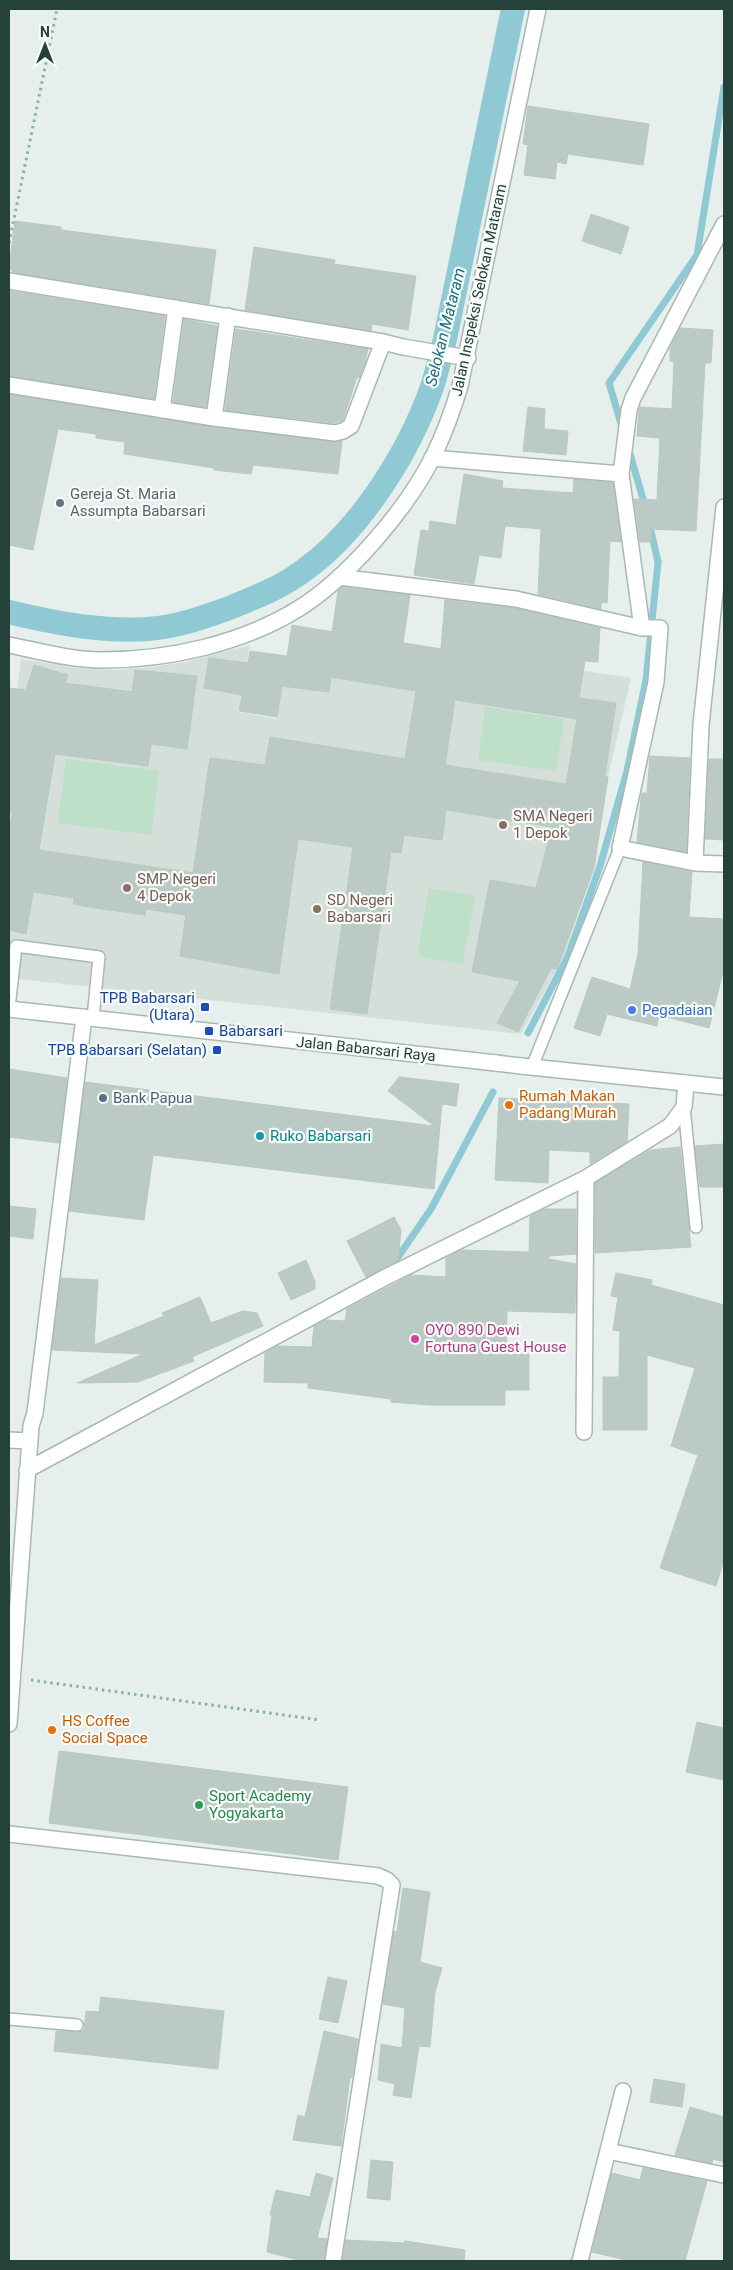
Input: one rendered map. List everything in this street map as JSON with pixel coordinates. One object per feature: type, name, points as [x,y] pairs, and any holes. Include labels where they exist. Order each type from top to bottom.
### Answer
[{"type":"street","name":"Jalan Inspeksi Selokan Mataram","points":[[9,645],[75,658],[101,660],[155,657],[230,639],[278,620],[299,608],[339,577],[391,520],[432,458],[452,412],[538,9]]},
{"type":"street","points":[[642,628],[621,474],[629,410],[633,398],[723,227]]},
{"type":"street","points":[[9,281],[383,342],[463,358]]},
{"type":"street","points":[[162,410],[176,308]]},
{"type":"street","points":[[214,418],[228,316]]},
{"type":"street","points":[[9,385],[214,418],[335,433],[348,429],[351,426],[383,342]]},
{"type":"street","points":[[432,458],[621,474]]},
{"type":"street","points":[[695,863],[701,725],[724,507]]},
{"type":"street","points":[[339,577],[516,599],[642,628],[660,628],[656,682],[620,848],[695,863],[724,864]]},
{"type":"street","name":"Jalan Babarsari Raya","points":[[9,1008],[724,1087]]},
{"type":"street","points":[[9,1724],[30,1441],[88,1018]]},
{"type":"street","points":[[27,1470],[384,1278],[586,1178],[670,1126],[684,1107],[686,1083]]},
{"type":"street","points":[[584,1432],[586,1178]]},
{"type":"street","points":[[9,1440],[30,1441]]},
{"type":"street","points":[[9,1834],[378,1876],[387,1880],[392,1885],[333,2261]]},
{"type":"street","points":[[580,2261],[623,2090]]},
{"type":"street","points":[[608,2151],[724,2175]]},
{"type":"lane","points":[[527,1066],[620,848]]},
{"type":"lane","points":[[9,1008],[16,946],[99,957],[88,1018]]},
{"type":"lane","points":[[684,1107],[696,1227]]},
{"type":"lane","points":[[9,2019],[77,2026]]},
{"type":"path","points":[[9,243],[57,9]]},
{"type":"path","points":[[13,1678],[320,1720]]},
{"type":"shaded area","points":[[292,625],[631,678],[608,777],[594,868],[564,956],[521,1034],[9,978],[9,754],[21,659],[76,668],[116,670],[185,662],[250,645],[238,712],[277,719]]},
{"type":"green space","points":[[485,707],[564,719],[556,771],[478,760]]},
{"type":"green space","points":[[66,759],[159,771],[151,835],[58,823]]},
{"type":"green space","points":[[429,888],[475,895],[463,964],[417,956]]},
{"type":"building","points":[[528,106],[649,124],[643,165],[568,154],[566,164],[557,162],[555,179],[524,175],[528,145],[523,144]]},
{"type":"building","points":[[591,214],[629,227],[621,254],[582,241]]},
{"type":"building","points":[[15,221],[61,227],[61,230],[216,250],[209,304],[12,272],[9,269]]},
{"type":"building","points":[[254,247],[335,260],[334,264],[416,276],[408,330],[372,324],[371,331],[245,310]]},
{"type":"building","points":[[9,291],[165,316],[154,399],[9,376]]},
{"type":"building","points":[[184,319],[217,326],[206,407],[173,402]]},
{"type":"building","points":[[680,328],[713,330],[711,363],[705,363],[696,531],[651,529],[651,542],[640,542],[634,499],[657,500],[660,438],[637,436],[639,410],[640,407],[672,409],[674,362],[670,361],[670,348]]},
{"type":"building","points":[[236,329],[368,349],[365,363],[359,378],[357,377],[343,420],[334,423],[225,410]]},
{"type":"building","points":[[9,394],[213,427],[334,442],[342,441],[338,474],[253,465],[251,474],[214,470],[214,468],[124,454],[125,442],[96,438],[96,434],[58,429],[33,550],[9,545]]},
{"type":"building","points":[[528,407],[545,409],[544,429],[568,431],[566,455],[523,451]]},
{"type":"building","points":[[464,474],[503,481],[502,488],[573,493],[574,479],[613,483],[621,542],[610,541],[607,603],[601,602],[601,609],[538,594],[541,529],[505,526],[501,558],[479,555],[474,584],[414,575],[421,530],[429,531],[430,521],[456,525]]},
{"type":"building","points":[[342,587],[410,595],[403,643],[441,649],[445,600],[514,608],[600,628],[598,662],[585,661],[579,698],[616,703],[605,776],[608,777],[594,868],[557,969],[551,968],[518,1032],[497,1023],[520,981],[472,972],[490,880],[536,888],[552,827],[446,810],[442,840],[404,835],[401,853],[391,852],[367,1014],[330,1009],[353,847],[298,839],[279,974],[180,956],[186,915],[146,909],[145,915],[102,909],[73,904],[74,898],[33,892],[26,934],[9,930],[9,832],[13,811],[9,811],[9,688],[26,690],[34,665],[68,675],[65,683],[132,692],[135,670],[197,676],[187,749],[151,744],[148,766],[55,754],[39,850],[193,873],[210,758],[265,765],[270,737],[405,759],[416,691],[331,677],[329,692],[282,686],[277,717],[239,711],[242,695],[204,688],[209,658],[248,663],[250,651],[287,656],[292,625],[332,632],[338,591]],"holes":[[[455,700],[577,719],[566,784],[445,765]]]},
{"type":"building","points":[[650,756],[690,758],[686,852],[637,842],[641,798],[642,793],[647,793]]},
{"type":"building","points":[[709,759],[724,759],[724,840],[705,839]]},
{"type":"building","points":[[643,862],[692,872],[689,917],[724,919],[724,968],[709,1028],[659,1015],[657,1026],[607,1014],[600,1036],[574,1028],[592,977],[630,989],[638,954]]},
{"type":"building","points":[[9,1069],[67,1078],[59,1143],[9,1137]]},
{"type":"building","name":"Ruko Babarsari","points":[[399,1077],[459,1084],[456,1106],[442,1104],[434,1189],[153,1155],[144,1220],[69,1211],[85,1082],[434,1126],[388,1091]]},
{"type":"building","points":[[499,1098],[629,1104],[627,1142],[590,1164],[590,1152],[549,1150],[548,1183],[495,1180]]},
{"type":"building","points":[[724,1144],[724,1187],[700,1187],[695,1146]]},
{"type":"building","points":[[680,1147],[691,1247],[595,1253],[595,1183],[650,1150]]},
{"type":"building","points":[[9,1206],[36,1209],[33,1239],[9,1236]]},
{"type":"building","points":[[545,1209],[576,1209],[576,1254],[549,1256],[549,1259],[576,1264],[575,1313],[507,1311],[506,1354],[529,1354],[529,1390],[505,1390],[505,1405],[430,1405],[391,1402],[391,1399],[308,1388],[308,1383],[264,1382],[265,1353],[277,1346],[312,1347],[314,1326],[326,1320],[345,1321],[347,1309],[411,1275],[446,1277],[446,1258],[462,1250],[529,1252],[530,1216]]},
{"type":"building","points":[[394,1217],[401,1230],[398,1261],[366,1277],[347,1241]]},
{"type":"building","points":[[306,1260],[315,1282],[315,1289],[291,1300],[278,1273]]},
{"type":"building","points":[[616,1273],[652,1280],[651,1285],[724,1305],[724,1560],[716,1586],[660,1568],[698,1455],[671,1446],[695,1368],[647,1355],[647,1430],[603,1430],[603,1377],[619,1377],[620,1331],[613,1330],[618,1297],[611,1296]]},
{"type":"building","points":[[61,1278],[98,1280],[94,1345],[164,1316],[162,1313],[200,1297],[211,1323],[243,1311],[257,1313],[263,1326],[192,1357],[194,1361],[138,1382],[77,1383],[143,1354],[52,1350]]},
{"type":"building","points":[[697,1722],[724,1728],[724,1780],[686,1772]]},
{"type":"building","name":"Sport Academy Yogyakarta","points":[[59,1751],[348,1787],[338,1860],[49,1823]]},
{"type":"building","points":[[403,1888],[430,1892],[420,1962],[442,1968],[435,1992],[430,2047],[419,2046],[411,2098],[393,2095],[395,2084],[378,2080],[381,2044],[402,2048],[405,2008],[383,2004],[394,1931],[397,1932]]},
{"type":"building","points":[[328,1977],[347,1981],[338,2023],[319,2019]]},
{"type":"building","points":[[101,1997],[224,2011],[218,2069],[54,2051],[56,2031],[76,2032],[84,2030],[86,2011],[99,2012]]},
{"type":"building","points":[[324,2031],[358,2039],[352,2078],[350,2077],[341,2146],[293,2140],[298,2115],[305,2117]]},
{"type":"building","points":[[654,2079],[685,2084],[682,2107],[650,2102]]},
{"type":"building","points":[[690,2107],[724,2117],[724,2162],[713,2159],[712,2163],[675,2155]]},
{"type":"building","points":[[371,2160],[393,2162],[390,2200],[367,2198]]},
{"type":"building","points":[[643,2168],[707,2181],[685,2261],[630,2261],[592,2252],[612,2173],[640,2180]]},
{"type":"building","points":[[316,2173],[333,2178],[317,2238],[327,2239],[324,2261],[302,2261],[267,2252],[272,2215],[270,2215],[276,2190],[310,2197]]},
{"type":"building","points":[[346,2240],[405,2243],[405,2241],[465,2250],[464,2261],[342,2261]]},
{"type":"waterway","name":"Selokan Mataram","points":[[9,612],[43,620],[95,628],[130,630],[170,626],[222,611],[278,587],[303,571],[344,535],[363,512],[396,463],[410,438],[434,381],[445,339],[513,9]]},
{"type":"waterway","points":[[622,427],[609,383],[697,255],[724,87]]},
{"type":"waterway","points":[[628,447],[645,506]]},
{"type":"waterway","points":[[528,1033],[568,956],[600,866],[627,771],[646,680],[658,562],[649,522]]},
{"type":"waterway","points":[[387,1273],[431,1209],[493,1092]]},
{"type":"place","name":"Gereja St. Maria Assumpta Babarsari","points":[[60,503]]},
{"type":"place","name":"SMA Negeri 1 Depok","points":[[503,825]]},
{"type":"place","name":"SMP Negeri 4 Depok","points":[[127,888]]},
{"type":"place","name":"SD Negeri Babarsari","points":[[317,909]]},
{"type":"place","name":"TPB Babarsari (Utara)","points":[[205,1007]]},
{"type":"place","name":"Pegadaian","points":[[632,1010]]},
{"type":"place","name":"Babarsari","points":[[209,1031]]},
{"type":"place","name":"TPB Babarsari (Selatan)","points":[[217,1050]]},
{"type":"place","name":"Bank Papua","points":[[103,1098]]},
{"type":"place","name":"Rumah Makan Padang Murah","points":[[509,1105]]},
{"type":"place","name":"Ruko Babarsari","points":[[260,1136]]},
{"type":"place","name":"OYO 890 Dewi Fortuna Guest House","points":[[415,1339]]},
{"type":"place","name":"HS Coffee Social Space","points":[[52,1730]]},
{"type":"place","name":"Sport Academy Yogyakarta","points":[[199,1805]]}]
